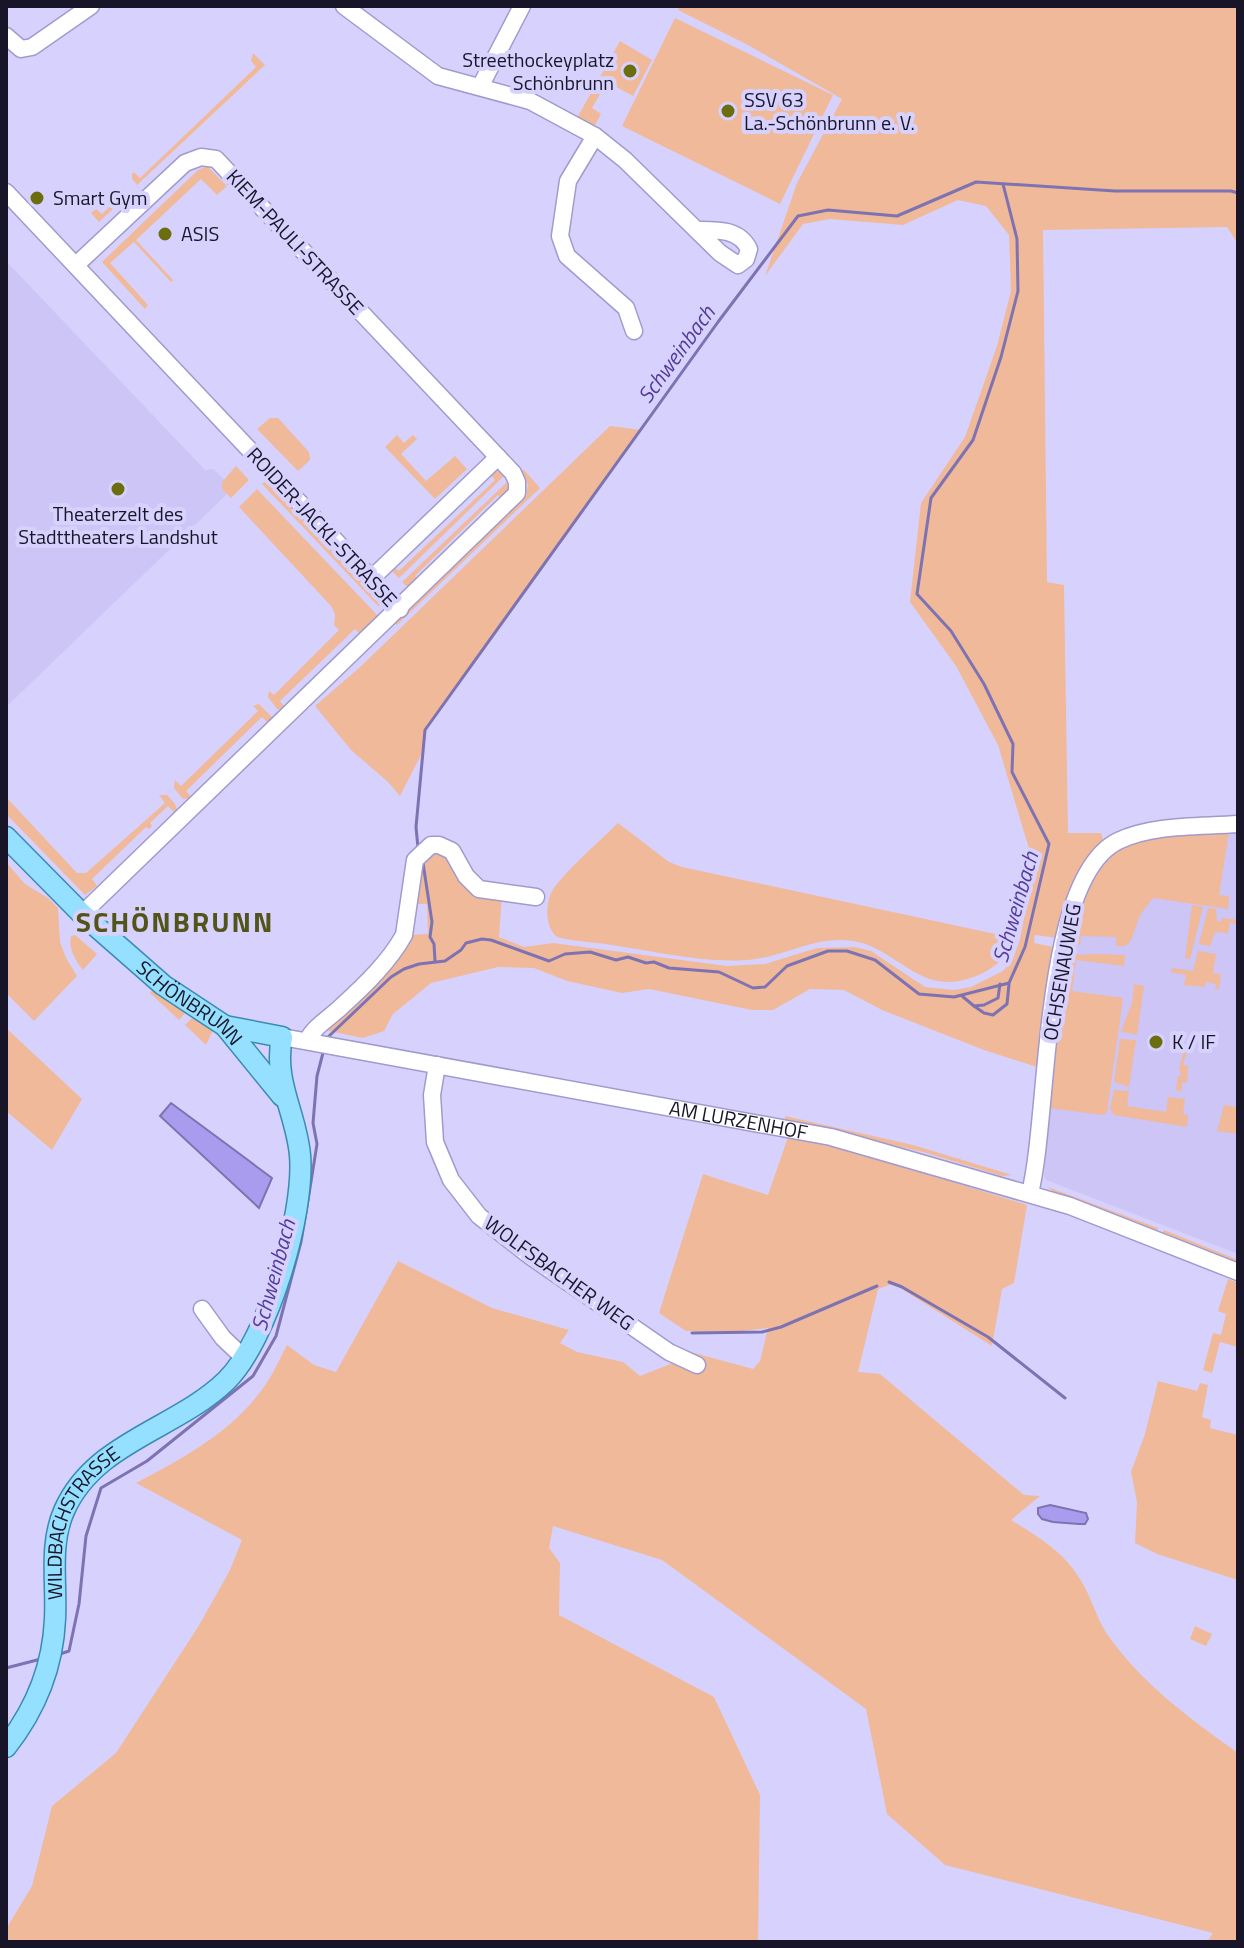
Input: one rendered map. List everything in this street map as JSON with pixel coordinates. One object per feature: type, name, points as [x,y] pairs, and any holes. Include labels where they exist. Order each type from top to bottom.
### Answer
[{"type":"main road","name":"SCHÖNBRUNN","points":[[6,837],[82,914],[163,985],[225,1026],[286,1102]]},
{"type":"main road","name":"AM LURZENHOF","points":[[225,1026],[282,1037]]},
{"type":"main road","name":"SCHÖNBRUNN","points":[[244,1358],[280,1276],[295,1211],[300,1153],[279,1073],[282,1037]]},
{"type":"main road","name":"WILDBACHSTRASSE","points":[[6,1747],[28,1715],[41,1686],[53,1636],[55,1543],[60,1519],[73,1492],[85,1476],[109,1455],[214,1391],[228,1380],[244,1358]]},
{"type":"street","points":[[6,36],[21,49],[32,47],[91,6]]},
{"type":"street","points":[[344,6],[438,76],[530,101],[595,136],[625,160],[698,230]]},
{"type":"street","points":[[480,87],[522,6]]},
{"type":"street","points":[[595,136],[568,181],[560,236],[567,256],[626,308],[634,331]]},
{"type":"street","name":"KIEM-PAULI-STRASSE","points":[[76,265],[185,163],[201,157],[216,159],[498,457],[513,473],[517,493],[400,609]]},
{"type":"street","name":"ROIDER-JACKL-STRASSE","points":[[6,192],[400,609],[82,914]]},
{"type":"street","points":[[372,578],[498,457]]},
{"type":"street","name":"OCHSENAUWEG","points":[[1030,1193],[1055,991],[1074,897],[1082,880],[1101,853],[1118,841],[1150,831],[1238,824]]},
{"type":"street","points":[[312,1042],[312,1032],[356,993],[398,945],[404,935],[415,860],[431,845],[452,851],[466,876],[479,889],[536,897]]},
{"type":"street","name":"AM LURZENHOF","points":[[282,1037],[818,1134],[1030,1193],[1158,1239],[1238,1272]]},
{"type":"street","name":"WOLFSBACHER WEG","points":[[437,1065],[432,1095],[435,1142],[451,1180],[479,1216],[530,1256],[656,1343],[697,1365]]},
{"type":"street","points":[[202,1309],[223,1338],[244,1358]]},
{"type":"shaded area","points":[[680,6],[1238,6],[1238,244],[1227,227],[1043,230],[1047,582],[1064,585],[1068,833],[1101,833],[1104,842],[1079,874],[1068,898],[1057,938],[1035,935],[1034,943],[1054,947],[1040,1068],[984,1050],[882,1010],[844,990],[810,989],[773,1010],[752,1010],[649,989],[622,993],[567,981],[534,968],[498,967],[431,983],[393,1014],[384,1031],[363,1038],[324,1030],[408,935],[428,934],[427,904],[410,904],[415,860],[439,845],[466,876],[502,893],[499,937],[524,947],[553,943],[727,966],[765,964],[817,948],[855,947],[871,951],[925,987],[954,990],[971,987],[1003,971],[1013,959],[1020,939],[1029,893],[1030,852],[998,745],[956,666],[910,602],[921,503],[965,437],[997,346],[1011,291],[1009,235],[986,206],[958,200],[903,225],[830,219],[803,224],[765,276],[797,183],[842,99],[748,45],[678,10]]},
{"type":"shaded area","name":"SSV 63 La.-Schönbrunn e. V.","points":[[675,18],[833,95],[780,204],[622,126]]},
{"type":"shaded area","points":[[620,41],[652,60],[633,96],[607,82],[592,108],[601,114],[594,127],[577,118]]},
{"type":"shaded area","points":[[253,53],[265,65],[137,185],[132,179],[134,172],[140,178],[256,67],[251,61]]},
{"type":"shaded area","points":[[207,166],[227,186],[217,195],[201,179],[136,240],[173,280],[171,282],[134,242],[110,263],[148,305],[145,309],[102,262],[198,170]]},
{"type":"shaded area","points":[[117,188],[122,188],[128,195],[99,222],[91,213],[96,209],[102,214],[121,195]]},
{"type":"shaded area","points":[[6,261],[205,470],[213,469],[224,479],[222,489],[227,494],[6,707]]},
{"type":"shaded area","points":[[270,418],[278,418],[309,452],[310,460],[298,471],[257,429]]},
{"type":"shaded area","points":[[610,426],[641,430],[425,730],[421,755],[400,796],[351,750],[315,706],[359,668]]},
{"type":"shaded area","points":[[397,435],[404,443],[413,435],[417,439],[401,454],[426,481],[455,456],[467,469],[435,499],[385,447]]},
{"type":"shaded area","points":[[236,466],[249,480],[231,498],[222,489],[222,482]]},
{"type":"shaded area","points":[[524,470],[540,488],[397,625],[394,623],[526,497],[528,484],[519,471]]},
{"type":"shaded area","points":[[493,471],[505,475],[399,578],[390,569],[393,566],[399,571],[495,480],[490,474]]},
{"type":"shaded area","points":[[267,480],[380,595],[379,607],[262,484]]},
{"type":"shaded area","points":[[507,482],[508,490],[503,500],[498,495],[415,576],[420,581],[411,590],[402,582]]},
{"type":"shaded area","points":[[257,489],[381,619],[362,636],[355,629],[280,701],[286,709],[277,709],[268,697],[269,691],[274,695],[339,630],[334,625],[335,614],[331,606],[239,507]]},
{"type":"shaded area","points":[[259,704],[272,717],[269,724],[262,717],[186,791],[192,798],[183,799],[174,788],[175,780],[181,786],[258,711],[253,706]]},
{"type":"shaded area","points":[[159,795],[167,795],[175,804],[175,813],[168,806],[150,823],[152,826],[149,829],[146,827],[92,879],[97,886],[85,895],[6,814],[6,797],[77,873],[86,873],[165,803]]},
{"type":"shaded area","points":[[618,823],[669,862],[682,867],[1014,938],[1006,954],[993,967],[968,979],[944,982],[930,979],[880,951],[853,941],[825,941],[760,958],[730,961],[557,937],[547,915],[552,891]]},
{"type":"shaded area","points":[[1238,831],[1238,1254],[1046,1180],[1044,1176],[1048,1114],[1072,936],[1152,839]]},
{"type":"shaded area","points":[[1229,832],[1219,895],[1229,896],[1228,909],[1153,898],[1140,915],[1126,946],[1116,946],[1116,937],[1081,936],[1080,945],[1073,941],[1081,905],[1092,881],[1112,853],[1141,839]]},
{"type":"shaded area","points":[[6,862],[25,884],[58,908],[60,942],[77,976],[34,1021],[6,993]]},
{"type":"shaded area","points":[[1192,905],[1203,907],[1190,959],[1185,958]]},
{"type":"shaded area","points":[[1208,908],[1216,909],[1217,921],[1221,922],[1222,918],[1238,920],[1238,925],[1230,922],[1228,933],[1215,932],[1210,946],[1199,944]]},
{"type":"shaded area","points":[[75,935],[97,954],[83,970],[71,949],[71,936]]},
{"type":"shaded area","points":[[1198,951],[1216,954],[1213,973],[1221,974],[1219,989],[1215,989],[1216,984],[1206,982],[1204,987],[1184,985],[1186,975],[1171,972],[1172,968],[1193,971]]},
{"type":"shaded area","points":[[1070,955],[1125,955],[1124,966],[1076,960],[1072,991],[1123,998],[1107,1113],[1102,1115],[1049,1108],[1056,1026]]},
{"type":"shaded area","points":[[1134,984],[1144,986],[1137,1035],[1121,1031],[1132,1003]]},
{"type":"shaded area","points":[[154,988],[186,1012],[179,1020],[150,993]]},
{"type":"shaded area","points":[[192,1018],[213,1030],[206,1045],[185,1025]]},
{"type":"shaded area","points":[[6,1028],[82,1099],[52,1150],[6,1111]]},
{"type":"shaded area","points":[[1120,1039],[1136,1040],[1129,1087],[1114,1082]]},
{"type":"shaded area","points":[[1184,1050],[1187,1051],[1183,1065],[1188,1066],[1187,1083],[1182,1082],[1182,1091],[1176,1090],[1178,1076],[1182,1075],[1179,1069]]},
{"type":"shaded area","points":[[1114,1090],[1129,1091],[1127,1106],[1166,1112],[1168,1097],[1185,1099],[1183,1114],[1188,1115],[1187,1127],[1114,1115],[1110,1109]]},
{"type":"shaded area","points":[[171,1103],[272,1178],[259,1208],[160,1116]]},
{"type":"shaded area","points":[[1224,1105],[1238,1107],[1238,1134],[1217,1131]]},
{"type":"shaded area","points":[[785,1116],[913,1145],[1012,1175],[1002,1176],[923,1152],[785,1120]]},
{"type":"shaded area","points":[[788,1137],[859,1153],[1027,1205],[1014,1283],[1002,1289],[992,1346],[897,1286],[889,1285],[878,1289],[858,1372],[880,1374],[1024,1495],[1040,1496],[1011,1520],[1049,1545],[1074,1569],[1107,1634],[1135,1668],[1184,1713],[1238,1753],[1238,1942],[1207,1942],[1213,1933],[945,1865],[887,1814],[866,1709],[662,1560],[553,1526],[549,1548],[560,1563],[559,1615],[714,1697],[760,1795],[758,1942],[6,1942],[6,1929],[32,1886],[52,1806],[116,1753],[198,1627],[229,1572],[242,1540],[136,1483],[190,1453],[239,1416],[266,1384],[287,1345],[314,1365],[336,1372],[398,1261],[492,1308],[569,1330],[560,1343],[577,1352],[623,1362],[640,1376],[678,1361],[687,1351],[753,1369],[760,1361],[768,1328],[733,1332],[686,1331],[659,1313],[703,1174],[768,1195]]},
{"type":"shaded area","points":[[1048,1187],[1158,1228],[1157,1232],[1056,1194]]},
{"type":"shaded area","points":[[1164,1230],[1238,1260],[1238,1265],[1162,1234]]},
{"type":"shaded area","points":[[1228,1279],[1238,1283],[1238,1347],[1220,1342],[1212,1373],[1203,1370],[1213,1333],[1221,1335],[1226,1314],[1218,1311]]},
{"type":"shaded area","points":[[1158,1381],[1197,1391],[1200,1383],[1208,1385],[1202,1417],[1211,1420],[1210,1428],[1238,1435],[1238,1580],[1157,1554],[1135,1543],[1137,1502],[1131,1472],[1145,1434]]},
{"type":"shaded area","points":[[1050,1505],[1086,1513],[1088,1519],[1085,1524],[1079,1524],[1042,1519],[1038,1508]]},
{"type":"shaded area","points":[[1195,1626],[1212,1634],[1206,1646],[1190,1639]]},
{"type":"waterway","name":"Schweinbach","points":[[418,848],[416,827],[425,730],[718,322],[798,216],[828,210],[897,216],[976,182],[1115,191],[1238,193]]},
{"type":"waterway","name":"Schweinbach","points":[[327,1038],[391,977],[419,964],[445,961],[466,943],[482,939],[549,961],[565,954],[590,952],[616,960],[628,957],[669,968],[719,972],[753,988],[765,987],[787,966],[828,951],[847,951],[875,960],[919,994],[954,997],[1009,983],[1025,947],[1049,844],[1012,772],[1013,744],[984,684],[951,631],[917,594],[931,498],[973,440],[1001,357],[1018,291],[1017,239],[1003,184]]},
{"type":"waterway","name":"Schweinbach","points":[[423,863],[435,961]]},
{"type":"waterway","points":[[962,996],[974,1006],[984,1005],[998,998],[1000,984]]},
{"type":"waterway","points":[[974,1006],[993,1015],[1007,1004],[1009,984]]},
{"type":"waterway","name":"Schweinbach","points":[[60,1654],[69,1651],[79,1604],[86,1536],[101,1488],[147,1461],[253,1376],[276,1336],[301,1242],[317,1144],[313,1123],[317,1076],[324,1049]]},
{"type":"waterway","points":[[889,1282],[988,1337],[1065,1398]]},
{"type":"waterway","points":[[692,1333],[762,1332],[781,1327],[877,1286]]},
{"type":"waterway","name":"Schweinbach","points":[[6,1668],[41,1659]]},
{"type":"place","name":"Streethockeyplatz Schönbrunn","points":[[630,71]]},
{"type":"place","name":"SSV 63 La.-Schönbrunn e. V.","points":[[728,111]]},
{"type":"place","name":"Smart Gym","points":[[37,198]]},
{"type":"place","name":"ASIS","points":[[165,234]]},
{"type":"place","name":"Theaterzelt des Stadttheaters Landshut","points":[[118,489]]},
{"type":"place","name":"K / IF","points":[[1156,1042]]},
{"type":"district","name":"SCHÖNBRUNN","points":[[175,922]]}]
